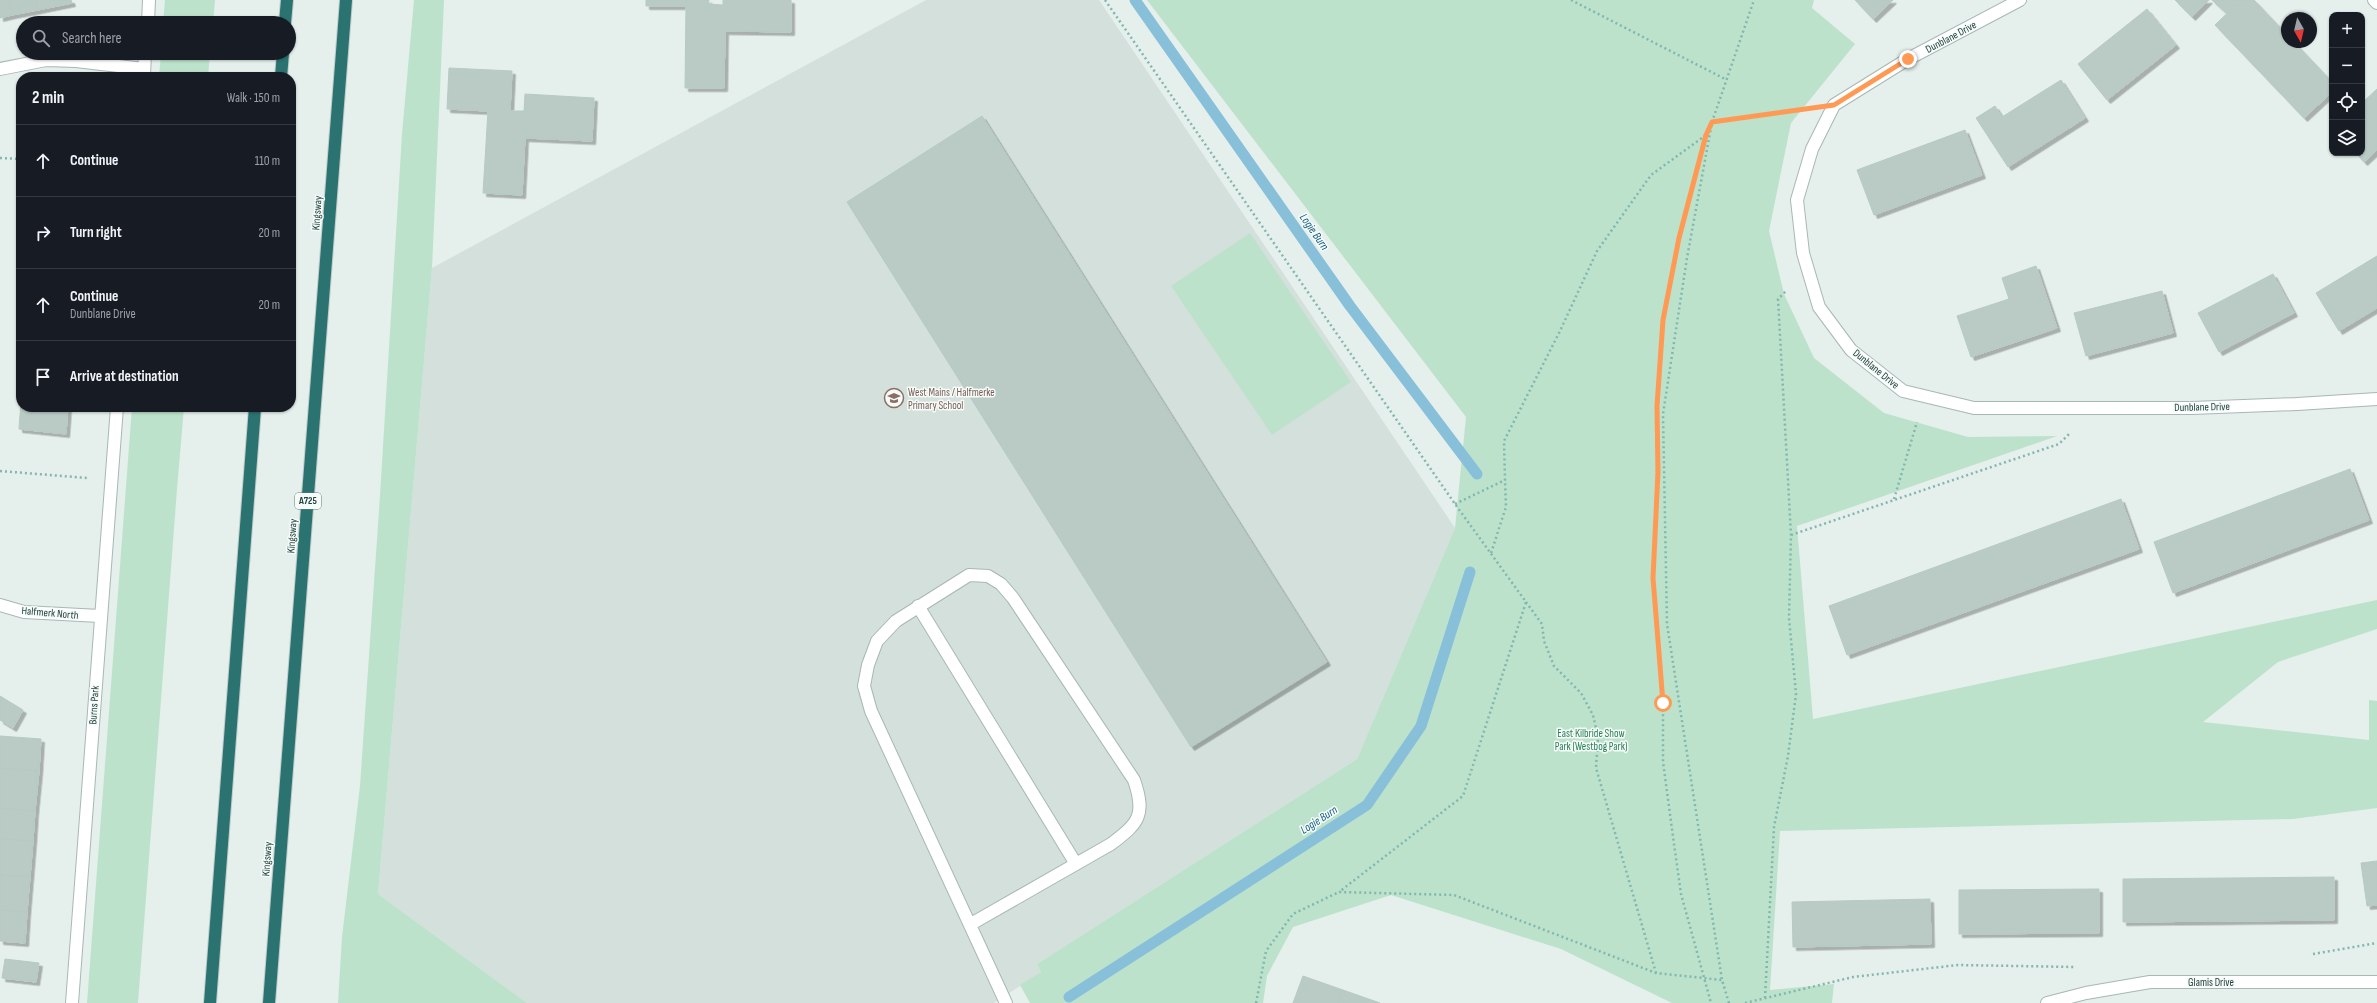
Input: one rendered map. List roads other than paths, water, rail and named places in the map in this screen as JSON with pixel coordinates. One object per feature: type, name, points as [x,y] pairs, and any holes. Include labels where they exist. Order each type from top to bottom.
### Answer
[{"type":"highway","points":[[286,16],[287,0]]},
{"type":"highway","name":"Kingsway","points":[[269,1003],[346,0]]},
{"type":"highway","points":[[281,72],[282,60]]},
{"type":"highway","points":[[210,1003],[255,412]]},
{"type":"street","points":[[148,16],[149,0]]},
{"type":"street","name":"Dunblane Drive","points":[[2020,0],[1908,59],[1834,105],[1812,149],[1797,200],[1803,253],[1819,307],[1851,350],[1903,391],[1974,408],[2222,407],[2377,399]]},
{"type":"street","points":[[2374,0],[2377,3]]},
{"type":"street","points":[[0,69],[46,60],[76,61],[138,72]]},
{"type":"street","points":[[144,72],[145,60]]},
{"type":"street","name":"Burns Park","points":[[72,1003],[117,412]]},
{"type":"street","points":[[971,924],[1111,844],[1132,828],[1140,812],[1139,795],[1134,780],[1013,598],[1001,584],[988,576],[969,575],[896,621],[876,642],[868,665],[864,686],[871,711],[971,924],[994,979],[1006,1003]]},
{"type":"street","name":"Halfmerk North","points":[[0,605],[24,612],[100,616]]},
{"type":"street","points":[[918,606],[1076,864]]},
{"type":"street","name":"Glamis Drive","points":[[2046,1003],[2086,993],[2150,982],[2377,982]]},
{"type":"waterway","name":"Logie Burn","points":[[1135,0],[1350,306],[1477,474]]},
{"type":"waterway","name":"Logie Burn","points":[[1069,997],[1367,805],[1421,726],[1470,572]]},
{"type":"place","name":"West Mains / Halfmerke Primary School","points":[[894,398]]},
{"type":"park label","name":"East Kilbride Show Park (Westbog Park)","points":[[1591,739]]}]
